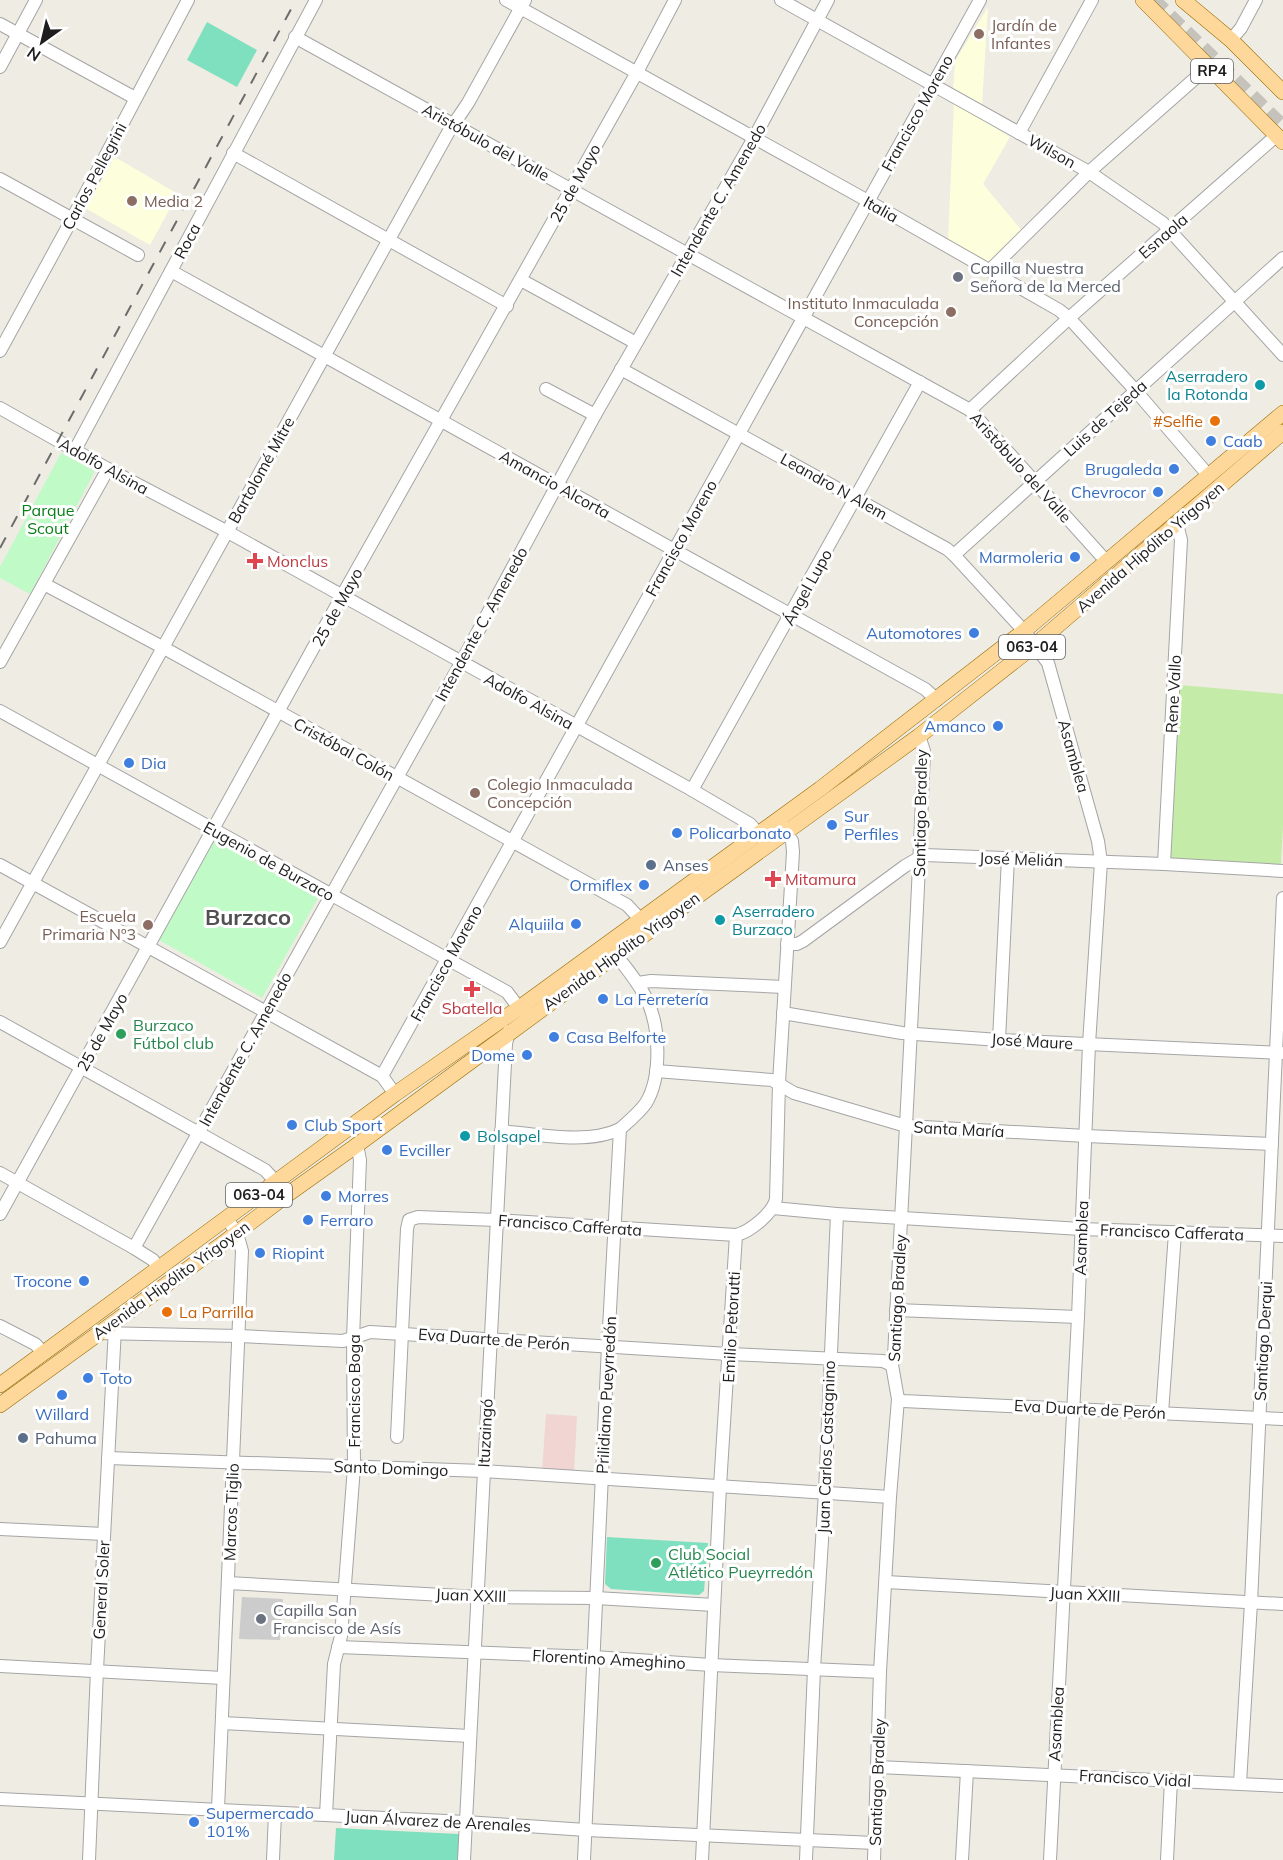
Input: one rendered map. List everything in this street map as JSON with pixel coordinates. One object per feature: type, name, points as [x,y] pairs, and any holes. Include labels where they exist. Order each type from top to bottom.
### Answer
[{"type":"main road","name":"RP4","points":[[1143,0],[1280,139]]},
{"type":"main road","name":"RP4","points":[[1183,0],[1231,40],[1283,92]]},
{"type":"main road","name":"Avenida Hipólito Yrigoyen","points":[[782,826],[820,789],[1024,631],[1283,413]]},
{"type":"main road","name":"Avenida Hipólito Yrigoyen","points":[[0,1405],[98,1333],[116,1327],[284,1197],[507,1035],[526,1012],[640,919],[919,736],[1035,645],[1283,432]]},
{"type":"main road","name":"Avenida Hipólito Yrigoyen","points":[[0,1384],[395,1094],[616,955],[763,839]]},
{"type":"street","points":[[0,67],[36,0]]},
{"type":"street","name":"Carlos Pellegrini","points":[[0,351],[188,0]]},
{"type":"street","name":"Roca","points":[[75,450],[316,0]]},
{"type":"street","name":"Italia","points":[[506,0],[523,4],[636,74],[868,201],[1059,310],[1135,390],[1209,476]]},
{"type":"street","name":"25 de Mayo","points":[[0,1214],[342,597],[636,74],[675,0]]},
{"type":"street","name":"Wilson","points":[[781,0],[1089,172],[1163,223],[1283,354]]},
{"type":"street","name":"Intendente C. Amenedo","points":[[134,1248],[395,777],[461,663],[595,415],[754,138],[828,0]]},
{"type":"street","name":"Francisco Moreno","points":[[382,1076],[980,0]]},
{"type":"street","points":[[1019,133],[1092,0]]},
{"type":"street","points":[[1231,40],[1241,28],[1256,0]]},
{"type":"street","name":"Bartolomé Mitre","points":[[0,942],[164,648],[226,531],[523,4]]},
{"type":"street","points":[[0,24],[135,98]]},
{"type":"street","name":"Aristóbulo del Valle","points":[[295,37],[970,410],[1106,561]]},
{"type":"street","points":[[990,270],[1089,172],[1208,67]]},
{"type":"street","name":"Esnaola","points":[[970,410],[1069,318],[1280,139]]},
{"type":"street","points":[[234,153],[507,306]]},
{"type":"street","points":[[0,179],[138,255]]},
{"type":"street","name":"Luis de Tejeda","points":[[954,555],[1283,258]]},
{"type":"street","name":"Amancio Alcorta","points":[[171,271],[925,689],[937,700]]},
{"type":"street","points":[[521,280],[636,343]]},
{"type":"street","name":"Leandro N Alem","points":[[621,369],[946,549],[1024,631]]},
{"type":"street","name":"Ángel Lupo","points":[[692,790],[920,382]]},
{"type":"street","points":[[546,388],[595,415]]},
{"type":"street","name":"Adolfo Alsina","points":[[0,408],[692,790],[750,824],[763,839]]},
{"type":"street","points":[[0,662],[108,469]]},
{"type":"street","name":"Rene Vallo","points":[[1164,864],[1181,540],[1177,524]]},
{"type":"street","name":"Cristóbal Colón","points":[[44,584],[164,648],[627,905],[640,919]]},
{"type":"street","name":"Asamblea","points":[[1024,631],[1048,663],[1098,841],[1101,862],[1089,1044],[1078,1317],[1050,1860]]},
{"type":"street","name":"Eugenio de Burzaco","points":[[0,711],[507,992],[526,1012]]},
{"type":"street","name":"Santiago Bradley","points":[[874,1860],[880,1672],[898,1399],[892,1365],[920,857],[924,751],[919,736]]},
{"type":"street","points":[[736,1235],[742,1233],[773,1208],[776,1200],[779,1083],[793,852],[792,840],[782,826]]},
{"type":"street","name":"José Melián","points":[[920,857],[930,855],[1164,864],[1283,871]]},
{"type":"street","points":[[787,944],[797,944],[803,941],[920,857]]},
{"type":"street","points":[[999,1040],[1008,858]]},
{"type":"street","points":[[0,865],[382,1076],[395,1094]]},
{"type":"street","name":"Santiago Derqui","points":[[1240,1783],[1251,1603],[1272,1144],[1280,1053],[1283,898]]},
{"type":"street","points":[[501,1131],[587,1137],[610,1134],[635,1116],[646,1102],[656,1071],[655,1025],[652,1012],[638,983],[616,955]]},
{"type":"street","points":[[638,983],[651,981],[784,987]]},
{"type":"street","name":"José Maure","points":[[783,1013],[911,1034],[1280,1053]]},
{"type":"street","points":[[0,1022],[265,1170],[276,1182],[284,1197]]},
{"type":"street","name":"Ituzaingó","points":[[464,1860],[507,1035]]},
{"type":"street","name":"Santa María","points":[[656,1071],[767,1078],[794,1093],[906,1126],[1272,1144]]},
{"type":"street","name":"Prilidiano Pueyrredón","points":[[584,1860],[620,1129]]},
{"type":"street","name":"Francisco Boga","points":[[326,1815],[334,1664],[341,1636],[354,1467],[353,1338],[360,1160],[357,1145]]},
{"type":"street","points":[[0,1173],[134,1248],[153,1260],[159,1269]]},
{"type":"street","name":"Francisco Cafferata","points":[[773,1208],[1081,1229],[1283,1236]]},
{"type":"street","name":"Juan Carlos Castagnino","points":[[806,1860],[837,1214]]},
{"type":"street","name":"Francisco Cafferata","points":[[401,1334],[407,1224],[409,1220],[418,1217],[736,1235]]},
{"type":"street","name":"Marcos Tiglio","points":[[218,1809],[242,1251],[237,1233],[227,1219]]},
{"type":"street","points":[[1162,1413],[1175,1233]]},
{"type":"street","name":"Emilio Petorutti","points":[[702,1860],[720,1486],[736,1235]]},
{"type":"street","points":[[896,1310],[1078,1317]]},
{"type":"street","points":[[0,1326],[35,1344],[43,1352]]},
{"type":"street","name":"Eva Duarte de Perón","points":[[116,1327],[343,1341],[366,1332],[883,1361],[892,1365]]},
{"type":"street","name":"General Soler","points":[[89,1860],[116,1327]]},
{"type":"street","points":[[398,1437],[401,1334]]},
{"type":"street","name":"Eva Duarte de Perón","points":[[898,1399],[1283,1419]]},
{"type":"street","name":"Santo Domingo","points":[[108,1458],[483,1471],[890,1497]]},
{"type":"street","points":[[0,1529],[104,1534]]},
{"type":"street","name":"Juan XXIII","points":[[886,1582],[1283,1604]]},
{"type":"street","name":"Juan XXIII","points":[[228,1583],[479,1597],[596,1598],[714,1605]]},
{"type":"street","name":"Florentino Ameghino","points":[[338,1647],[594,1657],[711,1665],[880,1672]]},
{"type":"street","points":[[0,1666],[223,1678]]},
{"type":"street","points":[[222,1723],[470,1736]]},
{"type":"street","name":"Francisco Vidal","points":[[878,1767],[1283,1785]]},
{"type":"street","points":[[962,1860],[967,1771]]},
{"type":"street","points":[[1167,1860],[1171,1780]]},
{"type":"street","name":"Juan Álvarez de Arenales","points":[[0,1799],[875,1843]]},
{"type":"street","points":[[273,1860],[275,1813]]},
{"type":"shaded area","name":"Jardín de Infantes","points":[[988,7],[982,105],[953,91],[955,61]]},
{"type":"shaded area","points":[[954,103],[1010,137],[983,184],[1023,232],[988,264],[948,241]]},
{"type":"shaded area","name":"Media 2","points":[[115,157],[178,194],[150,245],[85,208]]},
{"type":"shaded area","points":[[546,1414],[577,1416],[574,1473],[542,1472]]},
{"type":"shaded area","name":"Capilla San Francisco de Asís","points":[[242,1597],[283,1599],[280,1640],[239,1639]]},
{"type":"green space","points":[[207,22],[257,50],[237,87],[187,60]]},
{"type":"green space","name":"Parque Scout","points":[[61,453],[95,471],[30,594],[0,578],[0,567]]},
{"type":"green space","points":[[1180,685],[1283,694],[1283,825],[1281,863],[1275,867],[1170,860]]},
{"type":"green space","points":[[215,840],[318,898],[262,998],[159,940]]},
{"type":"green space","name":"Club Social Atlético Pueyrredón","points":[[607,1537],[708,1543],[704,1591],[699,1595],[611,1589],[605,1584]]},
{"type":"green space","points":[[336,1828],[459,1834],[458,1860],[334,1860]]},
{"type":"tunnel","points":[[1153,0],[1283,127]]},
{"type":"railway","points":[[0,548],[296,0]]},
{"type":"place","name":"Jardín de Infantes","points":[[979,34]]},
{"type":"place","name":"Media 2","points":[[132,201]]},
{"type":"place","name":"Capilla Nuestra Señora de la Merced","points":[[958,277]]},
{"type":"place","name":"Instituto Inmaculada Concepción","points":[[951,312]]},
{"type":"place","name":"Aserradero la Rotonda","points":[[1260,385]]},
{"type":"place","name":"#Selfie","points":[[1215,421]]},
{"type":"place","name":"Caab","points":[[1211,441]]},
{"type":"place","name":"Brugaleda","points":[[1174,469]]},
{"type":"place","name":"Chevrocor","points":[[1158,492]]},
{"type":"place","name":"Marmoleria","points":[[1075,557]]},
{"type":"place","name":"Monclus","points":[[255,561]]},
{"type":"place","name":"Automotores","points":[[974,633]]},
{"type":"place","name":"Amanco","points":[[998,726]]},
{"type":"place","name":"Dia","points":[[129,763]]},
{"type":"place","name":"Colegio Inmaculada Concepción","points":[[475,793]]},
{"type":"place","name":"Sur Perfiles","points":[[832,825]]},
{"type":"place","name":"Policarbonato","points":[[677,833]]},
{"type":"place","name":"Anses","points":[[651,865]]},
{"type":"place","name":"Mitamura","points":[[773,879]]},
{"type":"place","name":"Ormiflex","points":[[644,885]]},
{"type":"place","name":"Aserradero Burzaco","points":[[720,920]]},
{"type":"place","name":"Alquiila","points":[[576,924]]},
{"type":"place","name":"Escuela Primaria Nº3","points":[[148,925]]},
{"type":"place","name":"Sbatella","points":[[472,989]]},
{"type":"place","name":"La Ferretería","points":[[603,999]]},
{"type":"place","name":"Burzaco Fútbol club","points":[[121,1034]]},
{"type":"place","name":"Casa Belforte","points":[[554,1037]]},
{"type":"place","name":"Dome","points":[[527,1055]]},
{"type":"place","name":"Club Sport","points":[[292,1125]]},
{"type":"place","name":"Bolsapel","points":[[465,1136]]},
{"type":"place","name":"Evciller","points":[[387,1150]]},
{"type":"place","name":"Morres","points":[[326,1196]]},
{"type":"place","name":"Ferraro","points":[[308,1220]]},
{"type":"place","name":"Riopint","points":[[260,1253]]},
{"type":"place","name":"Trocone","points":[[84,1281]]},
{"type":"place","name":"La Parrilla","points":[[167,1312]]},
{"type":"place","name":"Toto","points":[[88,1378]]},
{"type":"place","name":"Willard","points":[[62,1395]]},
{"type":"place","name":"Pahuma","points":[[23,1438]]},
{"type":"place","name":"Club Social Atlético Pueyrredón","points":[[656,1563]]},
{"type":"place","name":"Capilla San Francisco de Asís","points":[[261,1619]]},
{"type":"place","name":"Supermercado 101%","points":[[194,1822]]},
{"type":"district","name":"Burzaco","points":[[248,917]]}]
